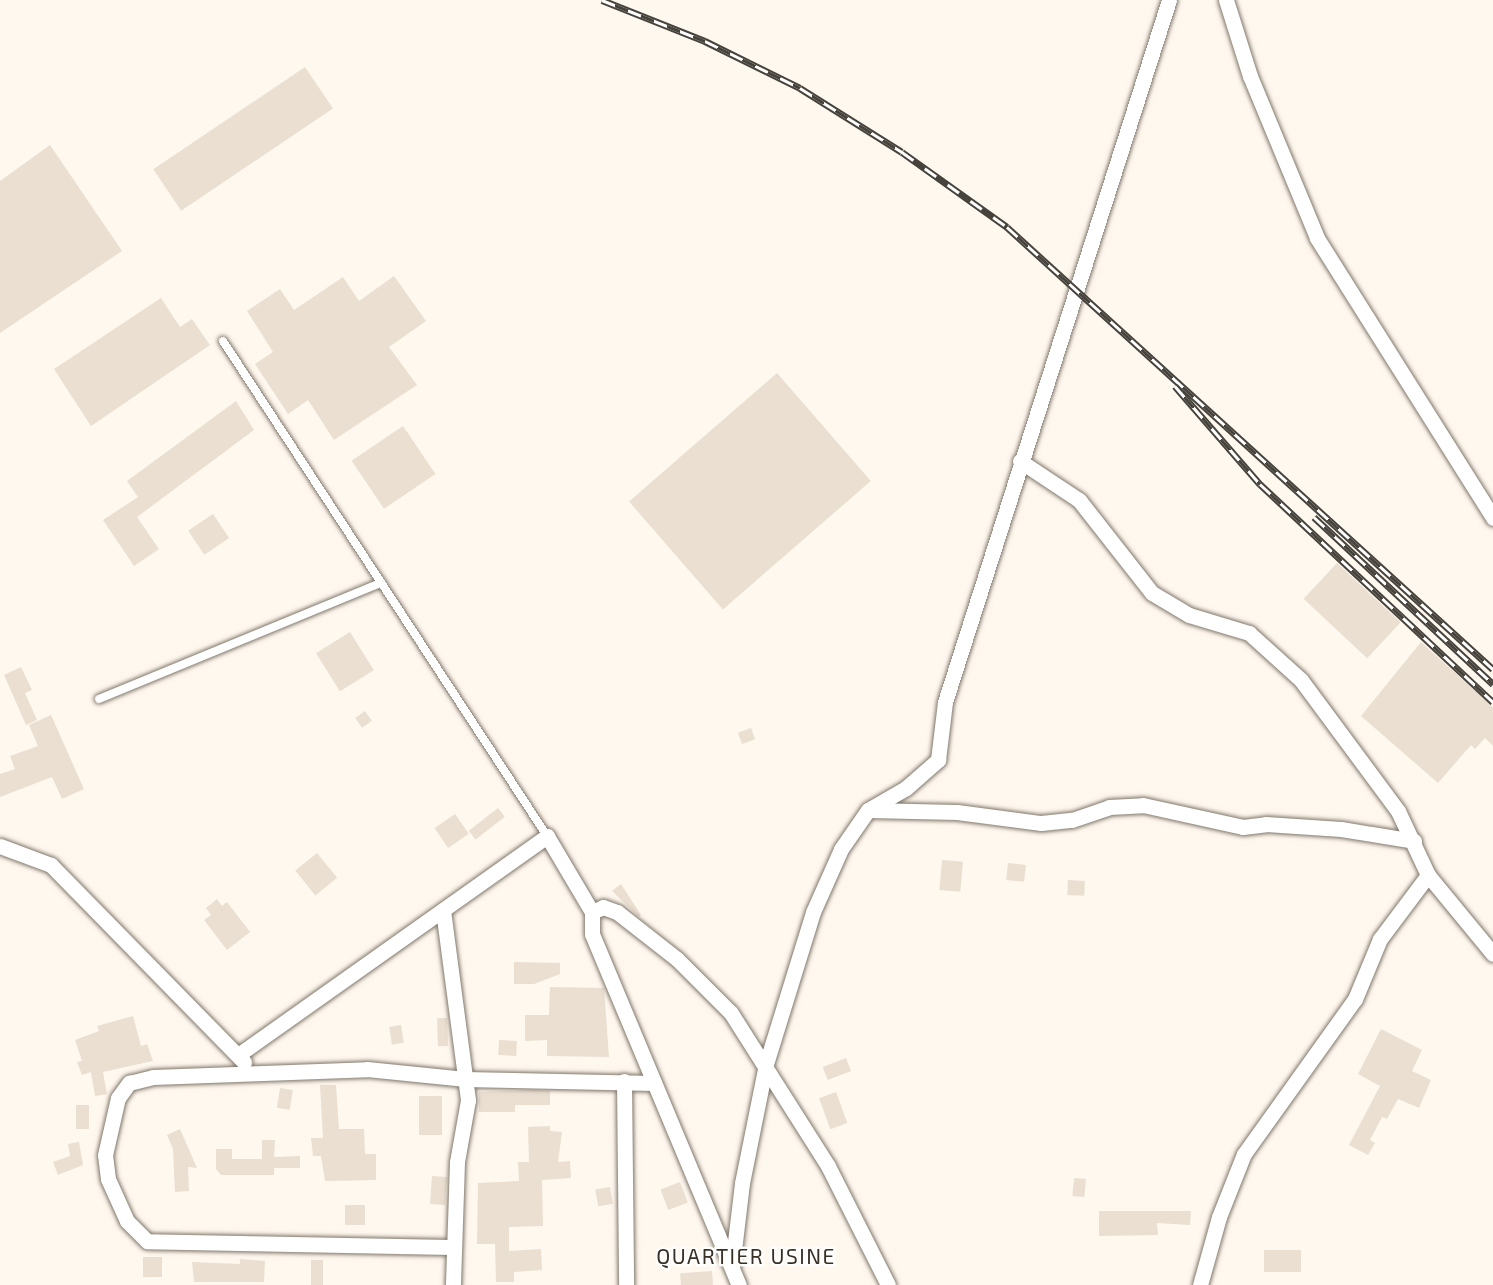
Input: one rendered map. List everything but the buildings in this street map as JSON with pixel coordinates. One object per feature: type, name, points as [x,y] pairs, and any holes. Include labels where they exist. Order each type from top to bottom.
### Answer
[{"type":"street","points":[[732,1267],[742,1183],[766,1064],[813,912],[840,849],[868,810],[906,788],[938,760],[945,702],[1168,0]]},
{"type":"street","points":[[1226,0],[1250,76],[1317,238],[1493,518]]},
{"type":"street","points":[[1020,461],[1079,500],[1152,593],[1190,615],[1249,633],[1301,680],[1360,754],[1414,841],[1428,875],[1493,954]]},
{"type":"street","points":[[868,810],[957,812],[1041,823],[1072,820],[1109,807],[1143,805],[1243,828],[1266,824],[1341,830],[1414,841]]},
{"type":"street","points":[[238,1055],[547,836],[592,912],[592,934],[739,1285]]},
{"type":"street","points":[[0,846],[51,865],[255,1073]]},
{"type":"street","points":[[1200,1285],[1218,1217],[1244,1154],[1355,999],[1380,939],[1428,875]]},
{"type":"street","points":[[592,912],[603,908],[617,912],[677,959],[731,1013],[766,1064],[828,1166],[888,1285]]},
{"type":"street","points":[[443,910],[468,1100],[451,1247],[453,1285]]},
{"type":"street","points":[[451,1247],[147,1241],[138,1234],[108,1179],[105,1155],[118,1098],[129,1083],[153,1077],[367,1069],[465,1079],[654,1083]]},
{"type":"street","points":[[624,1081],[626,1285]]},
{"type":"lane","points":[[224,342],[547,836]]},
{"type":"lane","points":[[99,699],[381,582]]},
{"type":"railway","points":[[602,0],[705,41],[800,88],[902,152],[1007,227],[1493,669]]},
{"type":"railway","points":[[1175,386],[1260,484],[1493,702]]},
{"type":"railway","points":[[1314,517],[1493,684]]},
{"type":"district","name":"QUARTIER USINE","points":[[746,1256]]}]
